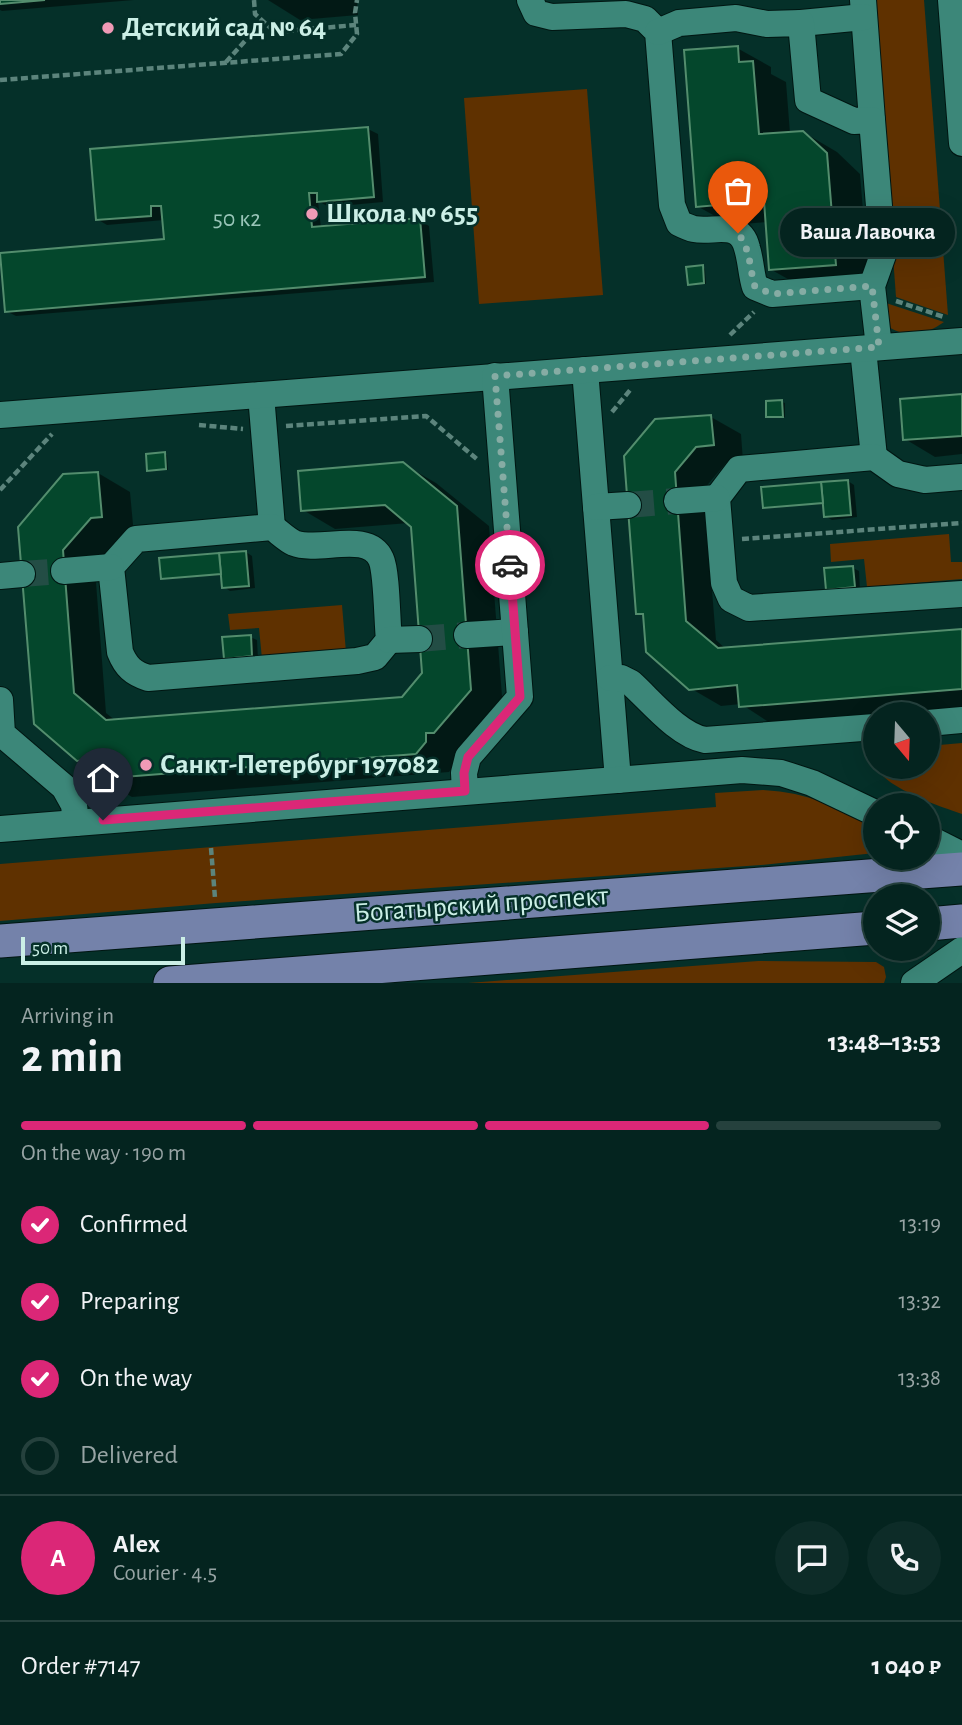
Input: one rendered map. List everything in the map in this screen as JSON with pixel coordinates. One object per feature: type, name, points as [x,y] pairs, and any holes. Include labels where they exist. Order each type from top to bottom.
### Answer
[{"type":"main road","name":"Богатырский проспект","points":[[0,942],[962,869]]},
{"type":"main road","points":[[940,923],[962,921]]},
{"type":"main road","name":"Богатырский проспект","points":[[170,983],[863,929]]},
{"type":"street","points":[[530,0],[537,13],[552,18],[626,15],[645,19],[657,32],[672,205],[678,223],[695,230],[723,228],[738,233],[747,246],[755,287],[772,294],[872,286]]},
{"type":"street","points":[[951,0],[962,143]]},
{"type":"street","points":[[657,32],[679,23],[736,18],[767,24],[801,23],[863,8],[883,255],[872,286],[874,457]]},
{"type":"street","points":[[801,23],[808,100],[854,121],[872,120]]},
{"type":"street","points":[[0,415],[871,348],[956,330]]},
{"type":"street","points":[[585,370],[618,780]]},
{"type":"street","points":[[465,791],[464,773],[468,757],[520,697],[495,376]]},
{"type":"street","points":[[261,395],[272,527]]},
{"type":"street","points":[[962,477],[925,480],[898,474],[874,457],[739,469],[717,498],[724,583],[732,599],[749,608],[962,594]]},
{"type":"street","points":[[677,501],[717,498]]},
{"type":"street","points":[[596,507],[628,505]]},
{"type":"street","points":[[64,571],[111,567],[136,539],[272,527],[294,543],[317,546],[362,544],[374,549],[382,560],[389,640],[375,657],[357,661],[148,678],[136,674],[125,665],[120,652],[111,567]]},
{"type":"street","points":[[467,635],[515,632]]},
{"type":"street","points":[[389,640],[419,639]]},
{"type":"street","points":[[610,678],[621,678],[631,683],[692,738],[705,740],[863,728]]},
{"type":"street","points":[[0,700],[2,734],[64,787],[75,805],[76,823]]},
{"type":"street","points":[[940,722],[962,720]]},
{"type":"street","points":[[0,828],[742,770],[781,773],[812,783],[863,807]]},
{"type":"street","points":[[940,844],[962,855]]},
{"type":"street","points":[[914,983],[962,950]]},
{"type":"path","points":[[254,0],[255,14],[275,32],[356,25]]},
{"type":"path","points":[[0,80],[341,54],[357,34],[357,0]]},
{"type":"path","points":[[226,62],[262,21]]},
{"type":"path","points":[[872,286],[888,298],[956,330]]},
{"type":"path","points":[[703,361],[772,294]]},
{"type":"path","points":[[591,437],[651,365]]},
{"type":"path","points":[[720,541],[962,523]]},
{"type":"path","points":[[211,848],[216,903]]},
{"type":"shaded area","points":[[874,0],[924,0],[948,315],[896,297]]},
{"type":"shaded area","points":[[587,89],[603,295],[479,304],[464,98]]},
{"type":"shaded area","points":[[883,302],[944,322],[915,334],[901,332],[886,325]]},
{"type":"shaded area","points":[[949,534],[951,562],[962,562],[962,579],[867,587],[864,559],[831,562],[830,544]]},
{"type":"shaded area","points":[[342,605],[346,652],[262,659],[259,628],[230,630],[228,614]]},
{"type":"shaded area","points":[[962,743],[962,814],[940,806],[940,793],[910,793],[886,779],[940,779],[940,745]]},
{"type":"shaded area","points":[[763,790],[780,792],[808,797],[834,807],[863,820],[863,854],[761,865],[0,921],[0,864],[716,807],[715,793]]},
{"type":"shaded area","points":[[758,961],[876,962],[884,967],[886,977],[884,983],[468,983]]},
{"type":"building","points":[[0,0],[45,0],[0,4]]},
{"type":"building","points":[[738,46],[739,62],[753,61],[759,134],[803,131],[827,153],[836,265],[769,270],[764,201],[696,207],[684,50]]},
{"type":"building","points":[[368,127],[374,197],[317,202],[317,193],[309,193],[312,227],[420,218],[425,277],[5,312],[0,253],[164,239],[161,206],[151,206],[151,216],[96,220],[90,149]]},
{"type":"building","points":[[703,265],[704,283],[688,285],[686,267]]},
{"type":"building","points":[[962,394],[962,436],[903,440],[900,399]]},
{"type":"building","points":[[782,400],[783,417],[766,417],[766,401]]},
{"type":"building","points":[[711,415],[714,445],[696,447],[675,472],[686,621],[718,648],[962,629],[962,689],[739,707],[737,685],[689,690],[646,652],[643,614],[636,614],[624,456],[655,419]]},
{"type":"building","points":[[165,452],[166,469],[147,471],[146,454]]},
{"type":"building","points":[[403,462],[457,506],[471,690],[434,733],[426,733],[426,742],[416,754],[98,779],[86,769],[85,760],[77,761],[34,724],[18,527],[63,474],[98,472],[102,517],[91,518],[63,550],[74,693],[106,720],[402,697],[422,673],[411,527],[385,505],[301,511],[298,471]]},
{"type":"building","points":[[848,480],[851,515],[824,517],[821,482]]},
{"type":"building","points":[[821,482],[823,503],[763,508],[761,487]]},
{"type":"building","points":[[246,551],[249,586],[222,588],[219,553]]},
{"type":"building","points":[[219,553],[221,574],[161,579],[159,558]]},
{"type":"building","points":[[853,566],[855,587],[826,590],[824,568]]},
{"type":"building","points":[[251,635],[252,656],[224,659],[222,637]]},
{"type":"tunnel","points":[[628,505],[677,501]]},
{"type":"tunnel","points":[[22,574],[64,571]]},
{"type":"tunnel","points":[[419,639],[467,635]]},
{"type":"way so far","points":[[510,565],[495,376],[879,347],[872,286],[772,294],[755,287],[747,246],[738,233]]},
{"type":"place","name":"Детский сад № 64","points":[[108,28]]},
{"type":"place","name":"Школа № 655","points":[[312,214]]},
{"type":"place","name":"Ваша Лавочка","points":[[738,233]]},
{"type":"place","name":"Санкт-Петербург 197082","points":[[146,765]]},
{"type":"route","points":[[103,820],[465,791],[464,773],[468,757],[520,697],[510,565]]}]
